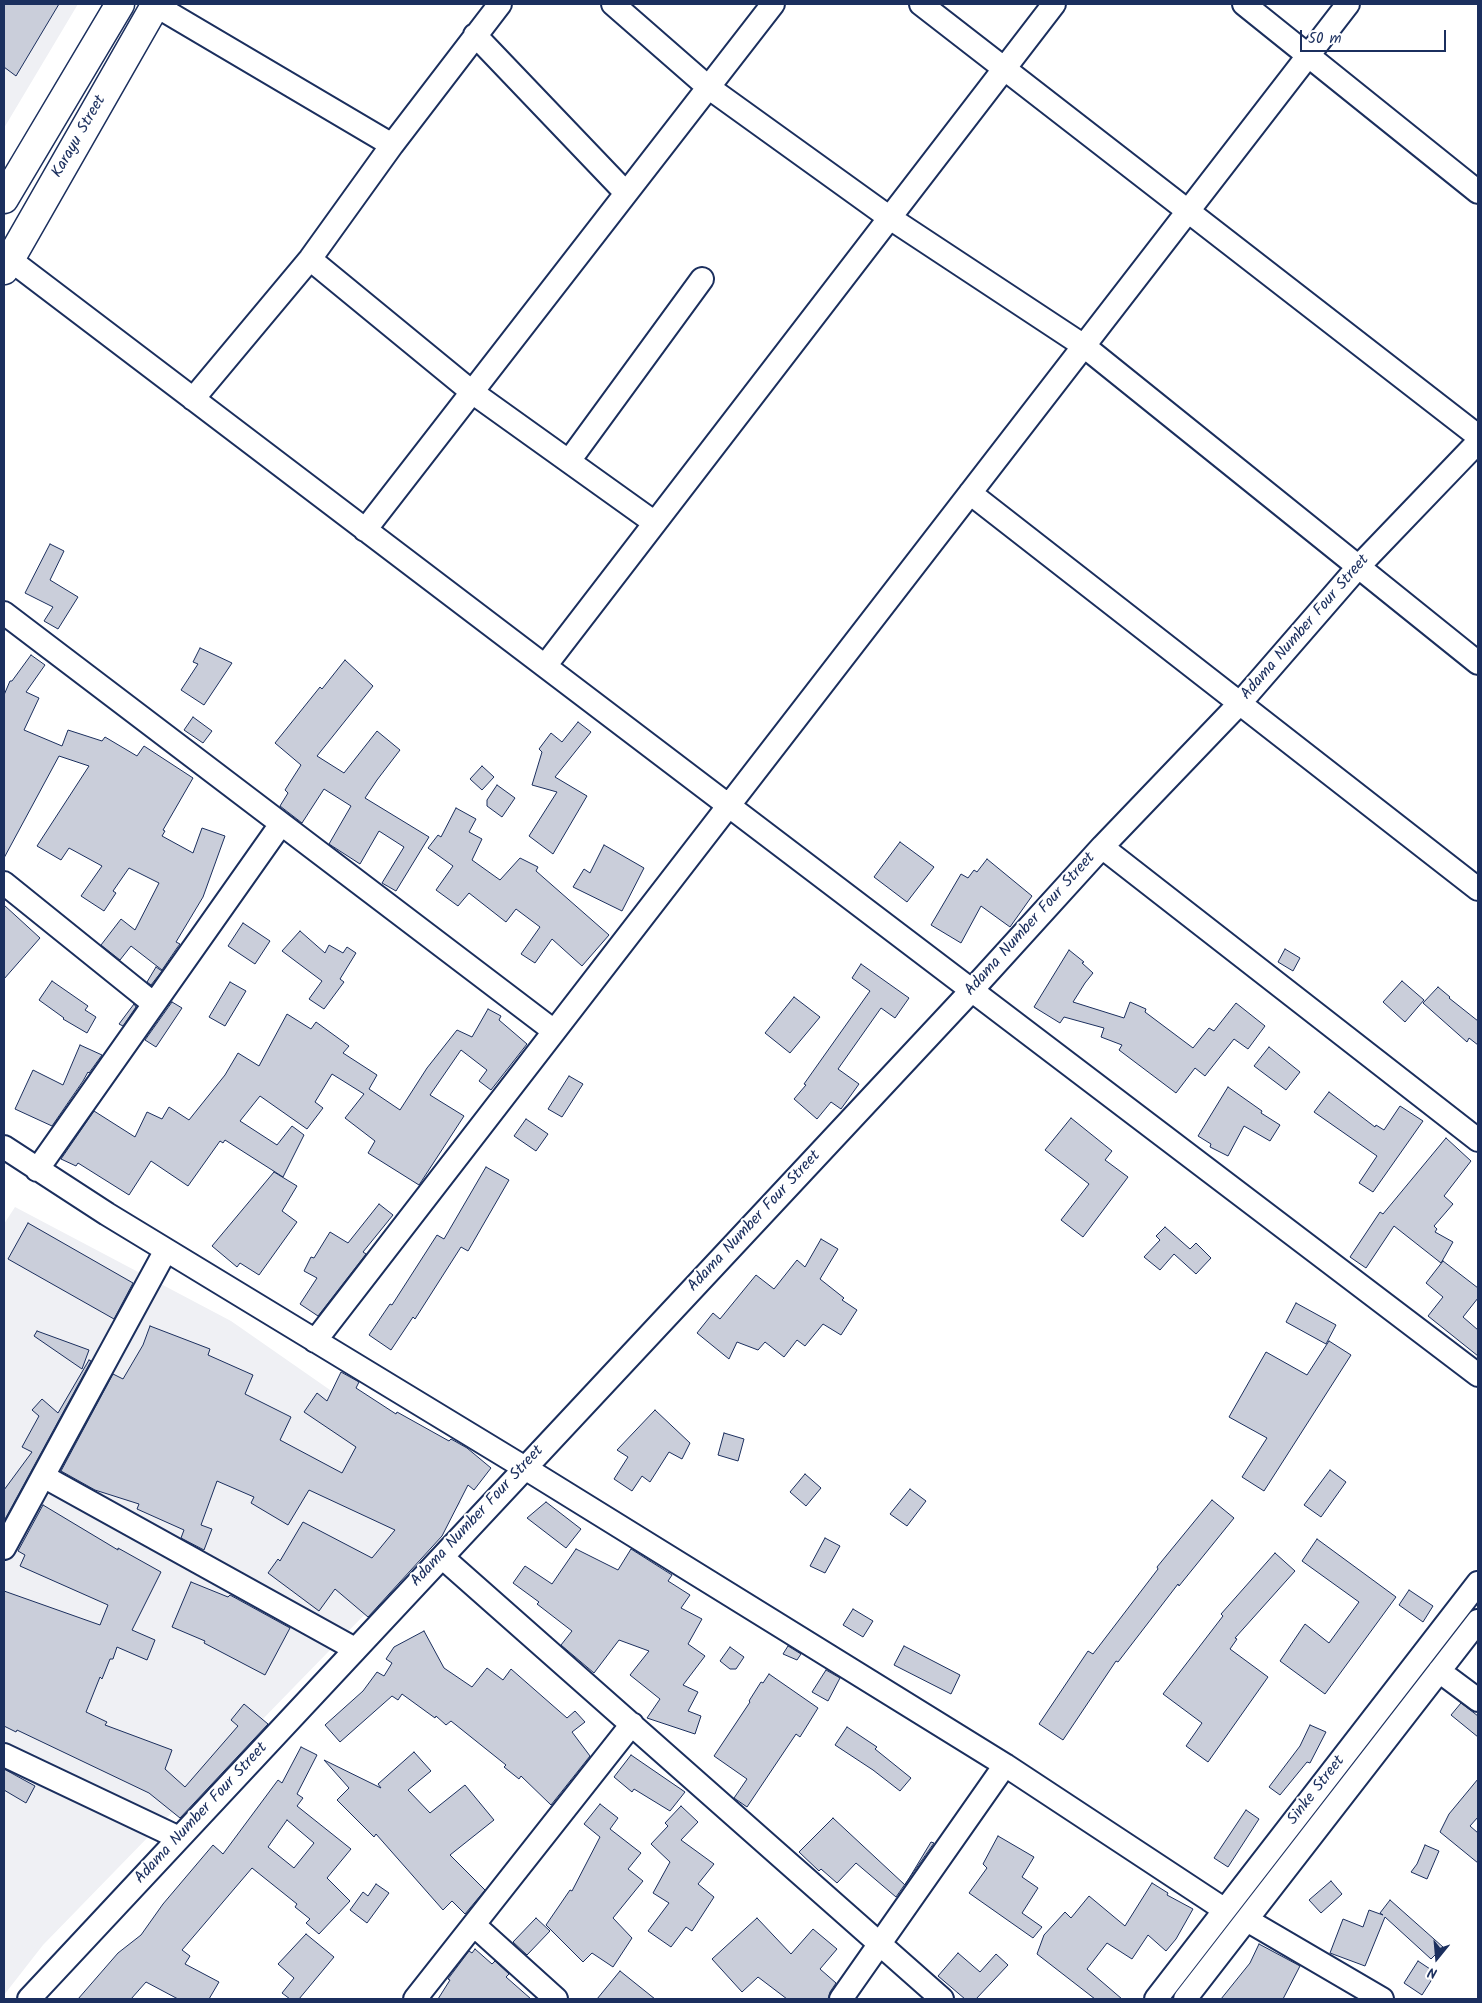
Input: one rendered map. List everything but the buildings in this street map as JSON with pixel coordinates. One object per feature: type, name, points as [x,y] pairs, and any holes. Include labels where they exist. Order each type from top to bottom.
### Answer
[{"type":"main road","name":"Karayu Street","points":[[4,199],[120,4]]},
{"type":"main road","name":"Karayu Street","points":[[6,262],[156,4]]},
{"type":"street","points":[[156,4],[392,145]]},
{"type":"street","points":[[193,399],[310,259],[392,145],[500,4]]},
{"type":"street","points":[[614,4],[708,87],[890,218],[1084,346],[1478,663]]},
{"type":"street","points":[[365,530],[773,4]]},
{"type":"street","points":[[922,4],[1478,436]]},
{"type":"street","points":[[545,666],[1054,4]]},
{"type":"street","points":[[1244,4],[1478,192]]},
{"type":"street","points":[[315,1341],[1348,4]]},
{"type":"street","points":[[476,36],[626,193]]},
{"type":"street","points":[[310,259],[472,392],[655,523]]},
{"type":"street","points":[[6,262],[193,399],[1478,1375]]},
{"type":"street","points":[[569,462],[702,279]]},
{"type":"street","name":"Adama Number Four Street","points":[[29,1999],[972,990],[1102,847],[1240,703],[1359,566],[1478,442]]},
{"type":"street","points":[[970,493],[1478,889]]},
{"type":"street","points":[[4,613],[554,1031]]},
{"type":"street","points":[[37,1170],[282,824]]},
{"type":"street","points":[[1102,847],[1478,1140]]},
{"type":"street","points":[[4,883],[154,1004]]},
{"type":"street","points":[[4,1147],[37,1170],[166,1250],[525,1468],[1005,1765],[1225,1910]]},
{"type":"street","points":[[4,1548],[166,1250]]},
{"type":"street","points":[[43,1476],[355,1649]]},
{"type":"street","points":[[442,1557],[942,1999]]},
{"type":"street","name":"Sinke Street","points":[[1156,1999],[1478,1583]]},
{"type":"street","name":"Sinke Street","points":[[1185,1999],[1478,1621]]},
{"type":"street","points":[[1439,1671],[1478,1700]]},
{"type":"street","points":[[415,1999],[632,1724]]},
{"type":"street","points":[[4,1755],[179,1838]]},
{"type":"street","points":[[842,1999],[1005,1765]]},
{"type":"street","points":[[1247,1920],[1382,1999]]},
{"type":"street","points":[[474,1925],[556,1999]]},
{"type":"shaded area","points":[[4,4],[78,4],[4,128]]},
{"type":"shaded area","points":[[15,1207],[231,1321],[399,1438],[461,1503],[402,1576],[43,1945],[4,1995],[4,1224]]}]
